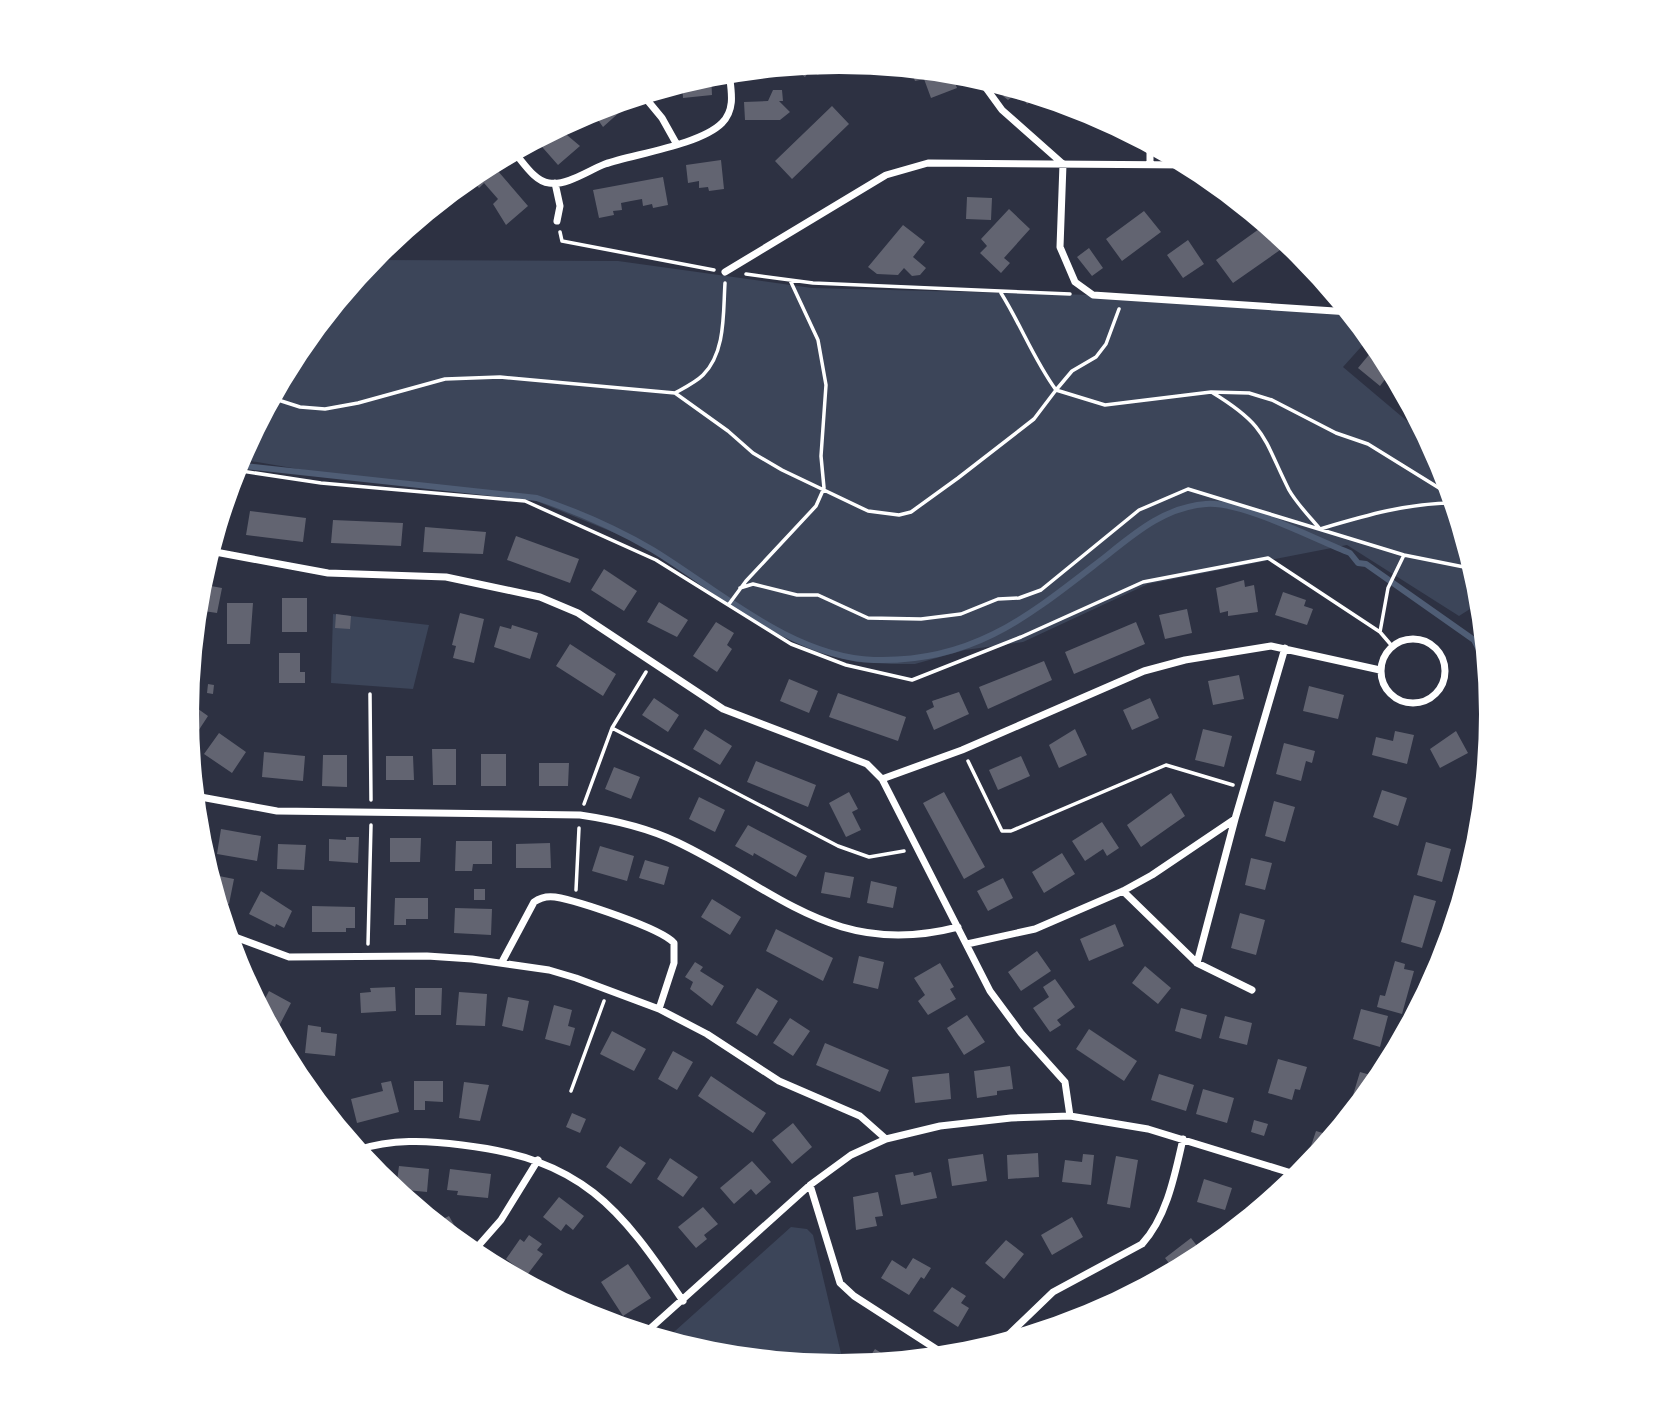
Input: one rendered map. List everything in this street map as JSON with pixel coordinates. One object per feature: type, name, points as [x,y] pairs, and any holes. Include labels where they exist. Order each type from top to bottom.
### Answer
[{"type":"street","points":[[520,158],[540,180],[555,183],[709,132],[724,121],[731,106],[730,83]]},
{"type":"street","points":[[988,91],[1002,110],[1063,164]]},
{"type":"street","points":[[649,102],[662,118],[676,143]]},
{"type":"street","points":[[1150,154],[1150,164]]},
{"type":"street","points":[[725,271],[886,175],[907,167],[928,163],[1169,164]]},
{"type":"street","points":[[1063,164],[1060,247],[1075,282],[1093,295],[1337,311]]},
{"type":"street","points":[[555,183],[560,206],[557,222]]},
{"type":"street","points":[[220,553],[328,573],[446,577],[521,591],[578,613],[723,709],[867,764],[882,779],[1005,1013],[1060,1073],[1068,1093],[1070,1116]]},
{"type":"street","points":[[1412,638],[1433,645],[1444,663],[1442,685],[1427,700],[1405,702],[1387,691],[1380,670],[1382,661],[1392,646],[1412,638]]},
{"type":"street","points":[[882,779],[962,750],[1144,671],[1185,660],[1257,646],[1285,648],[1380,670]]},
{"type":"street","points":[[1197,963],[1235,819],[1285,648]]},
{"type":"street","points":[[204,798],[277,811],[580,815],[657,833],[702,855],[790,908],[841,927],[895,936],[920,935],[958,927]]},
{"type":"street","points":[[967,944],[1035,929],[1123,891],[1152,875],[1235,819]]},
{"type":"street","points":[[1123,891],[1177,948],[1197,963],[1252,990]]},
{"type":"street","points":[[502,962],[534,902],[554,897],[575,903],[660,932],[674,943],[674,963],[659,1009]]},
{"type":"street","points":[[241,940],[271,952],[307,959],[427,956],[502,962],[549,970],[609,989],[659,1009],[707,1034],[798,1091],[860,1116],[886,1139]]},
{"type":"street","points":[[653,1327],[810,1185],[851,1155],[886,1139],[940,1126],[1011,1118],[1070,1116],[1115,1122],[1183,1139],[1287,1172]]},
{"type":"street","points":[[1013,1331],[1053,1292],[1142,1244],[1151,1234],[1159,1222],[1183,1139]]},
{"type":"street","points":[[368,1147],[393,1141],[441,1142],[500,1150],[538,1160],[567,1173],[606,1201],[634,1230],[683,1301]]},
{"type":"street","points":[[480,1244],[502,1220],[538,1160]]},
{"type":"street","points":[[810,1185],[840,1283],[854,1296],[933,1347]]},
{"type":"path","points":[[557,222],[562,241],[790,280],[1002,293],[1093,295]]},
{"type":"path","points":[[675,393],[703,376],[716,358],[722,330],[725,271]]},
{"type":"path","points":[[729,604],[740,588],[816,506],[824,488],[821,456],[826,385],[818,340],[790,280]]},
{"type":"path","points":[[1002,293],[1024,329],[1039,367],[1056,390],[1105,405],[1211,392],[1249,393],[1272,400],[1336,433],[1368,444],[1438,487]]},
{"type":"path","points":[[281,401],[300,407],[325,409],[358,403],[445,379],[500,377],[675,393],[728,431],[753,453],[868,511],[899,515],[911,512],[1034,419],[1072,370],[1096,357],[1106,344],[1123,297]]},
{"type":"path","points":[[1211,392],[1241,410],[1256,425],[1275,454],[1290,492],[1320,529]]},
{"type":"path","points":[[247,472],[321,483],[524,501],[656,560],[790,645],[846,665],[912,680],[1021,637],[1143,582],[1268,558],[1380,632],[1392,646]]},
{"type":"path","points":[[740,588],[753,584],[797,595],[818,595],[868,618],[920,619],[961,614],[999,600],[1019,598],[1041,590],[1139,510],[1188,489],[1404,555],[1463,567]]},
{"type":"path","points":[[1320,529],[1373,513],[1424,503],[1444,503]]},
{"type":"path","points":[[1380,632],[1388,588],[1398,573],[1404,555]]},
{"type":"path","points":[[575,903],[580,815],[612,728],[652,663]]},
{"type":"path","points":[[612,728],[838,846],[869,856],[918,850]]},
{"type":"path","points":[[962,750],[1002,831],[1010,831],[1166,765],[1245,789]]},
{"type":"path","points":[[571,1091],[609,989]]},
{"type":"shaded area","points":[[388,260],[618,261],[812,288],[1093,295],[1337,311],[1363,345],[1343,367],[1409,422],[1414,431],[1446,508],[1471,608],[1459,616],[1347,545],[1148,584],[1023,642],[965,650],[915,664],[857,662],[816,652],[774,631],[659,551],[524,496],[363,480],[252,461],[265,431],[307,358],[331,324]]},
{"type":"shaded area","points":[[333,614],[429,625],[413,689],[331,683]]},
{"type":"shaded area","points":[[791,1227],[807,1229],[813,1235],[841,1354],[756,1349],[673,1333]]},
{"type":"building","points":[[924,79],[956,85],[957,88],[931,98]]},
{"type":"building","points":[[712,87],[712,95],[683,98],[683,93]]},
{"type":"building","points":[[773,90],[782,90],[783,101],[779,101],[790,112],[780,120],[745,120],[744,102],[768,101]]},
{"type":"building","points":[[832,106],[849,124],[792,179],[775,161]]},
{"type":"building","points":[[619,113],[603,127],[598,120]]},
{"type":"building","points":[[567,135],[580,146],[558,165],[542,147]]},
{"type":"building","points":[[721,160],[724,189],[709,191],[708,187],[699,188],[699,181],[688,183],[686,165]]},
{"type":"building","points":[[499,172],[528,206],[506,225],[493,204],[498,199],[484,183],[479,188],[477,186]]},
{"type":"building","points":[[663,177],[668,205],[653,208],[652,204],[643,206],[642,199],[631,201],[621,203],[622,210],[613,211],[614,215],[599,218],[593,190]]},
{"type":"building","points":[[967,197],[992,198],[991,220],[966,219]]},
{"type":"building","points":[[1009,209],[1030,229],[1004,258],[1010,263],[1001,273],[980,253],[987,246],[981,239]]},
{"type":"building","points":[[1144,211],[1161,232],[1122,261],[1106,239]]},
{"type":"building","points":[[903,225],[925,242],[913,257],[926,268],[920,275],[912,276],[904,268],[898,275],[877,274],[868,267]]},
{"type":"building","points":[[1259,229],[1280,250],[1233,283],[1216,260]]},
{"type":"building","points":[[1188,240],[1204,264],[1183,278],[1167,255]]},
{"type":"building","points":[[1089,248],[1103,268],[1092,276],[1077,257]]},
{"type":"building","points":[[1369,354],[1385,379],[1380,386],[1358,368]]},
{"type":"building","points":[[250,511],[306,518],[303,542],[246,535]]},
{"type":"building","points":[[333,520],[403,523],[401,546],[331,543]]},
{"type":"building","points":[[425,527],[486,532],[483,554],[423,552]]},
{"type":"building","points":[[516,536],[579,559],[570,583],[507,560]]},
{"type":"building","points":[[604,569],[637,591],[624,611],[591,590]]},
{"type":"building","points":[[1244,580],[1245,587],[1254,585],[1258,612],[1228,616],[1228,611],[1220,613],[1216,588]]},
{"type":"building","points":[[212,586],[222,588],[217,613],[207,612]]},
{"type":"building","points":[[1283,592],[1306,600],[1304,606],[1313,609],[1307,625],[1275,615]]},
{"type":"building","points":[[282,598],[307,598],[307,632],[282,632]]},
{"type":"building","points":[[659,602],[688,620],[677,637],[647,622]]},
{"type":"building","points":[[227,603],[253,603],[250,644],[227,644]]},
{"type":"building","points":[[1187,609],[1192,633],[1165,639],[1159,615]]},
{"type":"building","points":[[460,613],[484,619],[474,663],[453,658],[456,646],[452,645]]},
{"type":"building","points":[[336,614],[351,616],[350,629],[335,628]]},
{"type":"building","points":[[716,622],[734,633],[727,645],[732,649],[717,672],[693,656]]},
{"type":"building","points":[[1136,622],[1145,644],[1074,674],[1065,652]]},
{"type":"building","points":[[512,625],[538,633],[530,659],[494,647],[500,626],[511,629]]},
{"type":"building","points":[[570,644],[616,674],[603,696],[556,666]]},
{"type":"building","points":[[279,653],[300,653],[300,672],[305,672],[305,683],[279,683]]},
{"type":"building","points":[[1044,661],[1052,680],[988,709],[979,687]]},
{"type":"building","points":[[1239,675],[1244,699],[1213,705],[1208,681]]},
{"type":"building","points":[[789,679],[818,691],[809,713],[780,701]]},
{"type":"building","points":[[208,684],[214,685],[213,694],[207,693]]},
{"type":"building","points":[[1309,686],[1344,695],[1338,719],[1303,711]]},
{"type":"building","points":[[959,692],[969,714],[934,730],[926,711],[934,707],[932,701]]},
{"type":"building","points":[[838,693],[906,717],[898,741],[829,717]]},
{"type":"building","points":[[654,698],[679,715],[668,732],[642,715]]},
{"type":"building","points":[[1150,698],[1159,718],[1132,730],[1123,710]]},
{"type":"building","points":[[199,710],[208,716],[199,729]]},
{"type":"building","points":[[705,729],[732,746],[720,765],[693,749]]},
{"type":"building","points":[[1075,729],[1087,755],[1059,768],[1049,745]]},
{"type":"building","points":[[1203,729],[1232,736],[1224,767],[1195,760]]},
{"type":"building","points":[[1395,731],[1414,735],[1407,764],[1372,755],[1376,737],[1393,741]]},
{"type":"building","points":[[1456,731],[1468,753],[1440,768],[1430,749]]},
{"type":"building","points":[[219,733],[246,752],[232,773],[204,754]]},
{"type":"building","points":[[1284,743],[1315,751],[1312,763],[1306,761],[1301,781],[1276,774]]},
{"type":"building","points":[[432,749],[456,749],[456,785],[433,785]]},
{"type":"building","points":[[264,752],[305,756],[303,781],[262,777]]},
{"type":"building","points":[[481,754],[506,754],[506,786],[481,786]]},
{"type":"building","points":[[323,755],[347,755],[347,787],[322,786]]},
{"type":"building","points":[[386,756],[413,756],[414,780],[386,780]]},
{"type":"building","points":[[1021,756],[1030,776],[998,790],[989,770]]},
{"type":"building","points":[[756,761],[816,785],[808,807],[747,782]]},
{"type":"building","points":[[539,763],[569,763],[568,786],[539,786]]},
{"type":"building","points":[[614,767],[640,777],[631,799],[605,789]]},
{"type":"building","points":[[1382,790],[1407,798],[1398,826],[1373,817]]},
{"type":"building","points":[[849,792],[858,809],[852,812],[861,830],[846,837],[829,803]]},
{"type":"building","points":[[944,792],[985,867],[964,879],[923,803]]},
{"type":"building","points":[[1171,793],[1185,816],[1141,847],[1127,825]]},
{"type":"building","points":[[699,797],[725,810],[715,832],[689,819]]},
{"type":"building","points":[[1274,801],[1295,807],[1285,842],[1265,836]]},
{"type":"building","points":[[1102,822],[1119,848],[1107,856],[1103,849],[1085,861],[1072,841]]},
{"type":"building","points":[[748,825],[807,856],[796,877],[754,853],[753,856],[735,846]]},
{"type":"building","points":[[221,829],[261,836],[257,861],[217,854]]},
{"type":"building","points":[[346,837],[359,837],[358,863],[329,861],[329,839],[346,840]]},
{"type":"building","points":[[390,838],[421,838],[420,862],[390,862]]},
{"type":"building","points":[[456,841],[492,841],[492,864],[473,864],[472,871],[455,871]]},
{"type":"building","points":[[1426,842],[1451,849],[1442,882],[1417,875]]},
{"type":"building","points":[[550,843],[551,868],[516,868],[516,844]]},
{"type":"building","points":[[278,844],[306,845],[304,870],[277,869]]},
{"type":"building","points":[[600,846],[634,856],[627,881],[592,871]]},
{"type":"building","points":[[1062,853],[1075,874],[1044,893],[1032,872]]},
{"type":"building","points":[[1251,858],[1272,863],[1265,890],[1245,885]]},
{"type":"building","points":[[645,860],[669,867],[664,885],[639,878]]},
{"type":"building","points":[[825,872],[854,877],[850,898],[821,893]]},
{"type":"building","points":[[220,876],[234,879],[228,904]]},
{"type":"building","points":[[1003,878],[1013,898],[988,911],[977,891]]},
{"type":"building","points":[[871,881],[897,887],[893,908],[867,903]]},
{"type":"building","points":[[474,889],[485,889],[485,900],[474,900]]},
{"type":"building","points":[[261,891],[292,911],[284,928],[276,924],[275,927],[249,914]]},
{"type":"building","points":[[1414,895],[1436,901],[1422,948],[1401,942]]},
{"type":"building","points":[[395,898],[428,898],[428,919],[406,919],[406,925],[394,925]]},
{"type":"building","points":[[712,899],[741,917],[730,935],[701,917]]},
{"type":"building","points":[[312,906],[355,907],[355,928],[346,928],[346,932],[312,932]]},
{"type":"building","points":[[455,908],[492,909],[491,935],[454,933]]},
{"type":"building","points":[[1240,913],[1265,920],[1256,955],[1231,948]]},
{"type":"building","points":[[1115,924],[1124,946],[1089,961],[1080,939]]},
{"type":"building","points":[[776,929],[833,958],[823,981],[766,951]]},
{"type":"building","points":[[1037,951],[1051,971],[1021,991],[1008,972]]},
{"type":"building","points":[[859,956],[884,962],[878,989],[853,983]]},
{"type":"building","points":[[1395,961],[1405,964],[1404,969],[1414,971],[1402,1014],[1377,1007],[1380,995],[1385,996]]},
{"type":"building","points":[[695,962],[703,967],[700,971],[724,986],[712,1006],[690,989],[693,982],[685,977]]},
{"type":"building","points":[[940,963],[954,987],[950,989],[956,999],[928,1015],[918,1001],[925,995],[914,978]]},
{"type":"building","points":[[1145,966],[1171,988],[1158,1004],[1132,983]]},
{"type":"building","points":[[1055,979],[1075,1007],[1057,1020],[1061,1025],[1050,1032],[1033,1008],[1049,997],[1043,987]]},
{"type":"building","points":[[395,987],[396,1011],[361,1013],[360,993],[371,992],[370,988]]},
{"type":"building","points":[[415,988],[442,988],[441,1015],[415,1015]]},
{"type":"building","points":[[757,988],[778,1001],[757,1036],[736,1023]]},
{"type":"building","points":[[269,991],[291,1003],[280,1024],[265,998]]},
{"type":"building","points":[[459,992],[487,994],[485,1026],[456,1025]]},
{"type":"building","points":[[508,997],[529,1001],[523,1031],[502,1026]]},
{"type":"building","points":[[554,1005],[572,1010],[568,1026],[575,1028],[570,1046],[545,1039]]},
{"type":"building","points":[[1181,1008],[1207,1015],[1201,1039],[1175,1031]]},
{"type":"building","points":[[1361,1009],[1388,1016],[1380,1047],[1353,1039]]},
{"type":"building","points":[[967,1015],[985,1042],[964,1055],[947,1028]]},
{"type":"building","points":[[1225,1016],[1252,1023],[1247,1045],[1219,1038]]},
{"type":"building","points":[[790,1018],[810,1031],[793,1056],[773,1043]]},
{"type":"building","points":[[308,1025],[321,1027],[321,1032],[337,1034],[335,1056],[305,1053]]},
{"type":"building","points":[[1089,1029],[1137,1061],[1124,1081],[1076,1049]]},
{"type":"building","points":[[612,1031],[646,1049],[634,1071],[600,1054]]},
{"type":"building","points":[[825,1043],[889,1070],[880,1092],[816,1065]]},
{"type":"building","points":[[673,1051],[693,1062],[677,1090],[658,1079]]},
{"type":"building","points":[[1278,1059],[1307,1067],[1300,1090],[1295,1089],[1292,1100],[1268,1093]]},
{"type":"building","points":[[1010,1066],[1013,1089],[977,1098],[974,1071]]},
{"type":"building","points":[[1360,1072],[1369,1075],[1352,1098]]},
{"type":"building","points":[[949,1073],[951,1099],[915,1103],[912,1077]]},
{"type":"building","points":[[1159,1074],[1194,1085],[1186,1111],[1151,1100]]},
{"type":"building","points":[[711,1076],[766,1113],[753,1133],[698,1096]]},
{"type":"building","points":[[391,1081],[399,1112],[357,1123],[351,1099],[383,1091],[381,1083]]},
{"type":"building","points":[[414,1081],[443,1081],[443,1102],[425,1101],[425,1110],[414,1110]]},
{"type":"building","points":[[464,1082],[489,1085],[480,1121],[459,1118]]},
{"type":"building","points":[[1203,1089],[1234,1098],[1227,1123],[1196,1114]]},
{"type":"building","points":[[572,1113],[586,1119],[580,1133],[566,1127]]},
{"type":"building","points":[[1254,1120],[1268,1124],[1264,1136],[1251,1132]]},
{"type":"building","points":[[793,1123],[812,1147],[792,1164],[772,1140]]},
{"type":"building","points":[[1316,1131],[1323,1133],[1312,1146]]},
{"type":"building","points":[[620,1146],[646,1163],[631,1184],[606,1167]]},
{"type":"building","points":[[1038,1153],[1039,1177],[1008,1179],[1007,1155]]},
{"type":"building","points":[[983,1154],[987,1181],[952,1186],[948,1159]]},
{"type":"building","points":[[1083,1154],[1094,1155],[1091,1185],[1062,1182],[1065,1160],[1082,1162]]},
{"type":"building","points":[[1116,1156],[1138,1160],[1130,1208],[1107,1204]]},
{"type":"building","points":[[670,1158],[698,1177],[683,1197],[657,1179]]},
{"type":"building","points":[[752,1161],[771,1182],[756,1195],[751,1189],[734,1204],[720,1188]]},
{"type":"building","points":[[399,1166],[429,1169],[427,1192],[411,1190],[398,1177]]},
{"type":"building","points":[[450,1169],[491,1174],[488,1198],[457,1195],[458,1191],[447,1190]]},
{"type":"building","points":[[913,1172],[914,1176],[931,1172],[937,1198],[901,1205],[895,1175]]},
{"type":"building","points":[[1204,1179],[1232,1188],[1225,1210],[1197,1202]]},
{"type":"building","points":[[878,1192],[883,1216],[875,1217],[877,1226],[856,1230],[853,1197]]},
{"type":"building","points":[[559,1197],[584,1216],[573,1230],[566,1224],[561,1231],[543,1217]]},
{"type":"building","points":[[703,1207],[718,1224],[704,1235],[707,1239],[696,1248],[678,1227]]},
{"type":"building","points":[[1072,1217],[1083,1237],[1052,1255],[1041,1235]]},
{"type":"building","points":[[529,1235],[542,1244],[537,1250],[543,1254],[528,1274],[506,1259],[520,1239],[524,1242]]},
{"type":"building","points":[[1191,1238],[1197,1246],[1169,1263],[1165,1258]]},
{"type":"building","points":[[1006,1240],[1024,1254],[1004,1279],[985,1263]]},
{"type":"building","points":[[913,1258],[931,1268],[909,1295],[881,1278],[892,1260],[906,1269]]},
{"type":"building","points":[[628,1264],[651,1298],[623,1316],[601,1282]]},
{"type":"building","points":[[952,1287],[966,1296],[961,1303],[969,1308],[958,1327],[933,1311]]},
{"type":"waterway","points":[[249,466],[537,498],[596,521],[639,542],[786,635],[844,656],[874,660],[910,659],[971,644],[1025,616],[1151,523],[1177,510],[1206,504],[1239,508],[1258,514],[1350,553],[1358,563],[1366,564],[1474,640],[1476,644]]}]
